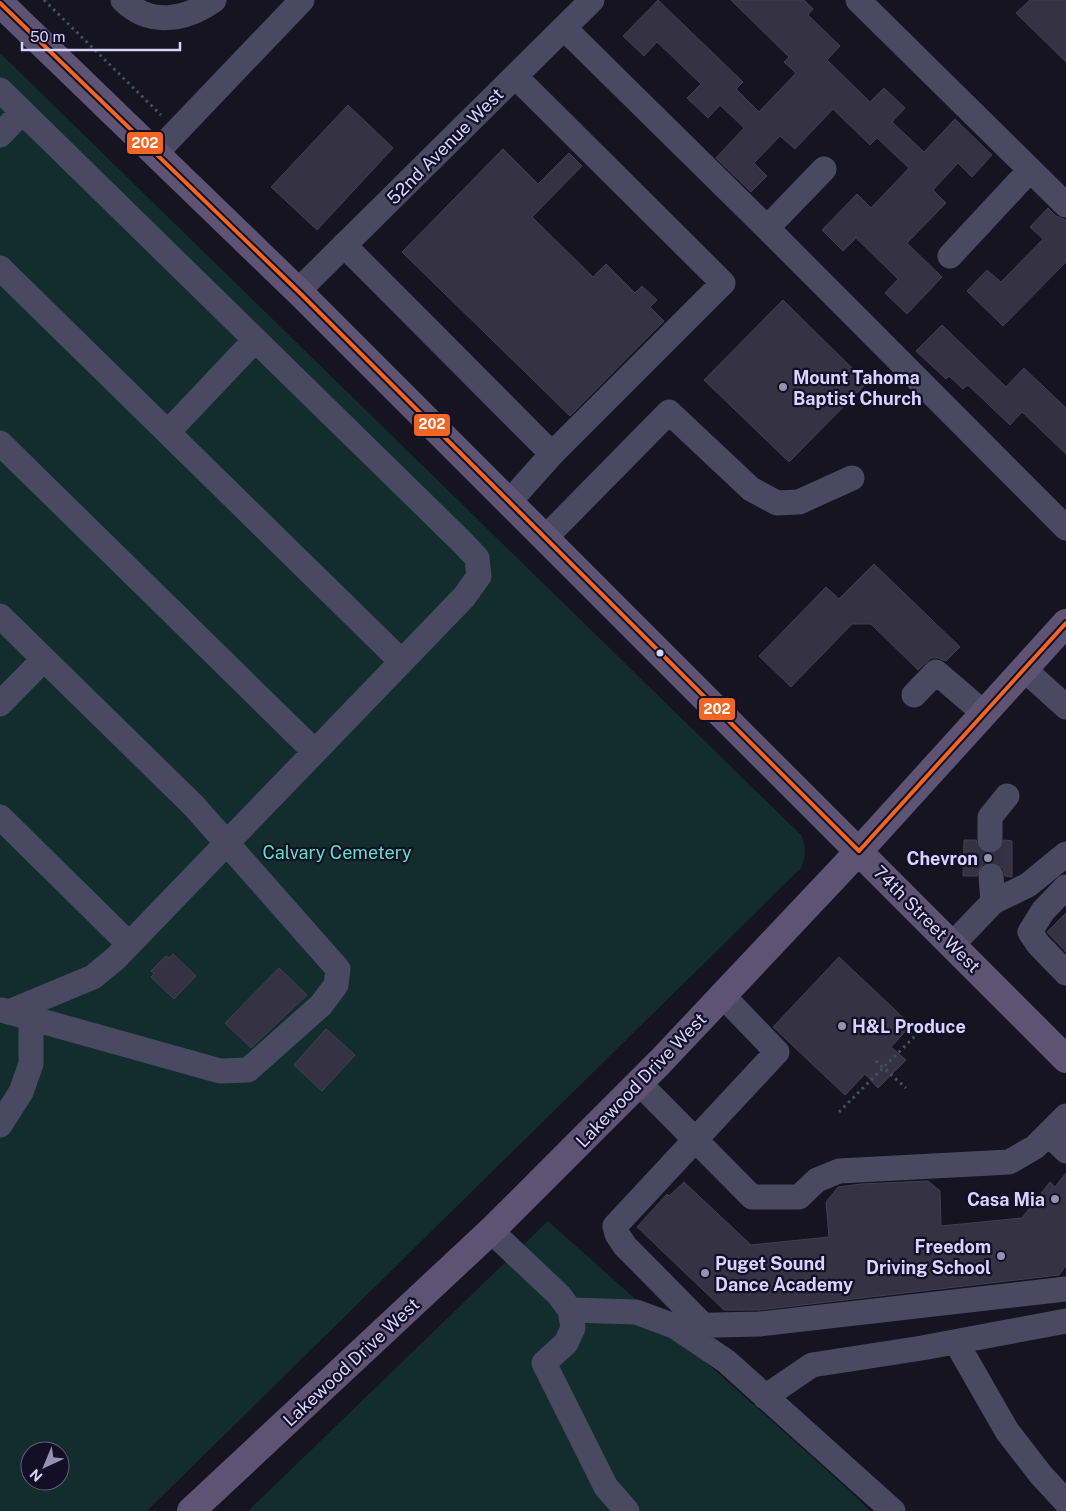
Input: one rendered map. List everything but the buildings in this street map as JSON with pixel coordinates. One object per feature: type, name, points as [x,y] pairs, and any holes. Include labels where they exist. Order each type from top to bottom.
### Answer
[{"type":"main road","name":"74th Street West","points":[[0,3],[298,291],[1066,1059]]},
{"type":"main road","name":"Lakewood Drive West","points":[[191,1511],[491,1231],[639,1083],[859,851],[1066,623]]},
{"type":"street","points":[[123,0],[149,16],[176,18],[197,12],[214,0]]},
{"type":"street","points":[[156,154],[302,0]]},
{"type":"street","name":"52nd Avenue West","points":[[298,291],[592,0]]},
{"type":"street","points":[[858,0],[1066,205]]},
{"type":"street","points":[[564,28],[767,228],[1066,528]]},
{"type":"street","points":[[509,502],[552,454],[723,283],[515,76]]},
{"type":"street","points":[[0,90],[477,558],[479,576],[472,588],[129,944],[93,977],[13,1014]]},
{"type":"street","points":[[0,135],[22,112]]},
{"type":"street","points":[[767,228],[824,169]]},
{"type":"street","points":[[950,256],[1030,170]]},
{"type":"street","points":[[344,245],[552,454]]},
{"type":"street","points":[[0,268],[402,661]]},
{"type":"street","points":[[168,432],[256,340]]},
{"type":"street","points":[[545,538],[669,412],[751,489],[777,502],[798,502],[852,478]]},
{"type":"street","points":[[0,442],[314,751]]},
{"type":"street","points":[[0,616],[194,806],[338,969],[336,985],[321,1004],[268,1054],[248,1070],[220,1071],[13,1014]]},
{"type":"street","points":[[0,704],[44,659]]},
{"type":"street","points":[[1025,670],[1066,706]]},
{"type":"street","points":[[914,695],[936,672],[985,714]]},
{"type":"street","points":[[990,840],[990,818],[1007,796]]},
{"type":"street","points":[[0,817],[129,944]]},
{"type":"street","points":[[952,944],[993,902],[1028,885],[1065,855]]},
{"type":"street","points":[[990,876],[993,902]]},
{"type":"street","points":[[1066,888],[1043,911],[1030,932],[1038,944],[1066,973]]},
{"type":"street","points":[[704,1325],[625,1246],[616,1234],[615,1226],[777,1052],[723,996]]},
{"type":"street","points":[[0,1125],[21,1092],[31,1064],[13,1014]]},
{"type":"street","points":[[639,1083],[752,1197],[799,1197],[817,1180],[839,1171],[1008,1162],[1035,1147],[1057,1142],[1066,1116]]},
{"type":"street","points":[[491,1231],[559,1295],[570,1310],[572,1328],[566,1343],[544,1363],[606,1487],[627,1511]]},
{"type":"street","points":[[674,1326],[760,1324],[1066,1289]]},
{"type":"street","points":[[570,1310],[636,1312],[674,1326],[726,1361],[893,1511]]},
{"type":"street","points":[[765,1397],[812,1365],[956,1342],[1066,1321]]},
{"type":"street","points":[[956,1342],[1007,1431],[1041,1475],[1066,1502]]},
{"type":"path","points":[[44,0],[177,132]]},
{"type":"path","points":[[839,1112],[932,1019]]},
{"type":"path","points":[[876,1061],[906,1088]]},
{"type":"green space","name":"Calvary Cemetery","points":[[0,53],[802,836],[805,852],[801,868],[147,1511],[0,1511]]},
{"type":"green space","points":[[548,1221],[850,1491],[870,1511],[248,1511]]},
{"type":"tunnel","points":[[990,840],[991,876]]},
{"type":"transit line","name":"202","points":[[0,3],[302,295],[859,851]]},
{"type":"transit line","name":"202","points":[[859,851],[1066,623]]},
{"type":"place","name":"Mount Tahoma Baptist Church","points":[[783,387]]},
{"type":"place","name":"Chevron","points":[[988,858]]},
{"type":"place","name":"H&L Produce","points":[[842,1026]]},
{"type":"place","name":"Casa Mia","points":[[1055,1199]]},
{"type":"place","name":"Freedom Driving School","points":[[1001,1256]]},
{"type":"place","name":"Puget Sound Dance Academy","points":[[705,1273]]}]
